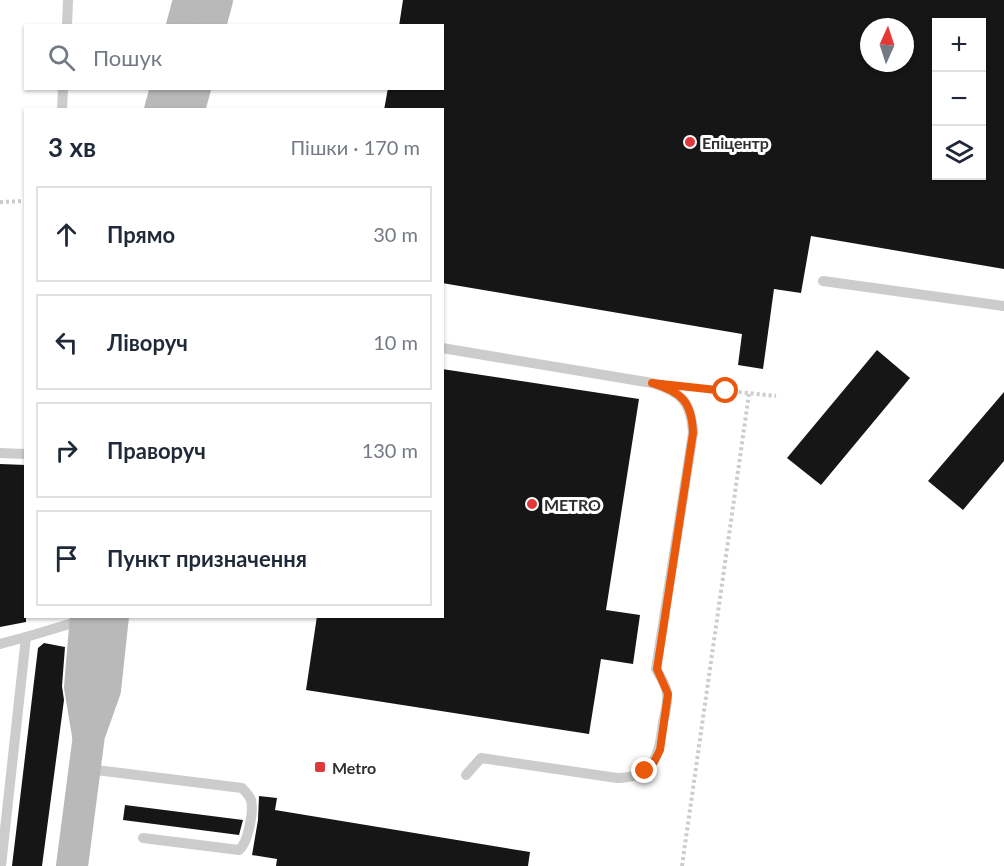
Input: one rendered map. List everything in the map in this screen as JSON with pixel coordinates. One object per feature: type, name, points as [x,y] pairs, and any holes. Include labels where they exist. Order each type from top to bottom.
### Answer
[{"type":"main road","points":[[183,24],[189,0]]},
{"type":"main road","points":[[211,24],[217,0]]},
{"type":"main road","points":[[161,108],[165,90]]},
{"type":"main road","points":[[190,108],[194,90]]},
{"type":"main road","points":[[72,866],[89,735],[80,687],[95,618]]},
{"type":"lane","points":[[67,24],[68,0]]},
{"type":"lane","points":[[62,108],[63,90]]},
{"type":"lane","points":[[823,281],[1004,306]]},
{"type":"lane","points":[[444,348],[652,383],[670,389],[685,401],[692,415],[693,433],[657,669],[668,694],[660,750],[654,762],[633,778],[616,778],[481,758],[466,775]]},
{"type":"lane","points":[[0,453],[24,454]]},
{"type":"lane","points":[[0,644],[92,618]]},
{"type":"lane","points":[[1,866],[26,637]]},
{"type":"lane","points":[[85,768],[242,788],[252,802],[247,840],[245,846],[239,850],[143,838]]},
{"type":"path","points":[[0,202],[24,201]]},
{"type":"path","points":[[652,383],[776,396]]},
{"type":"path","points":[[682,866],[749,394]]},
{"type":"building","name":"Епіцентр","points":[[403,0],[1004,0],[1004,269],[811,236],[801,293],[774,289],[763,369],[738,365],[742,334],[444,283],[444,108],[384,108],[388,90],[444,90],[444,24],[399,24]]},
{"type":"building","points":[[877,350],[910,378],[821,485],[787,458]]},
{"type":"building","name":"METRO","points":[[444,369],[639,399],[606,610],[640,615],[633,664],[601,659],[589,734],[306,690],[317,618],[444,618]]},
{"type":"building","points":[[1004,392],[1004,461],[963,510],[928,481]]},
{"type":"building","points":[[0,464],[24,465],[24,618],[26,622],[0,627]]},
{"type":"building","points":[[44,643],[65,647],[62,686],[64,700],[42,866],[12,866],[38,648]]},
{"type":"building","points":[[259,796],[277,798],[275,810],[530,852],[528,866],[276,866],[277,859],[252,855],[258,820]]},
{"type":"building","points":[[125,805],[243,820],[239,835],[123,820]]},
{"type":"place","name":"Епіцентр","points":[[690,142]]},
{"type":"place","name":"METRO","points":[[532,504]]},
{"type":"place","name":"Metro","points":[[320,767]]},
{"type":"route","points":[[645,771],[654,762],[660,750],[668,694],[657,669],[693,433],[692,415],[685,401],[670,389],[652,383],[726,391]]}]
